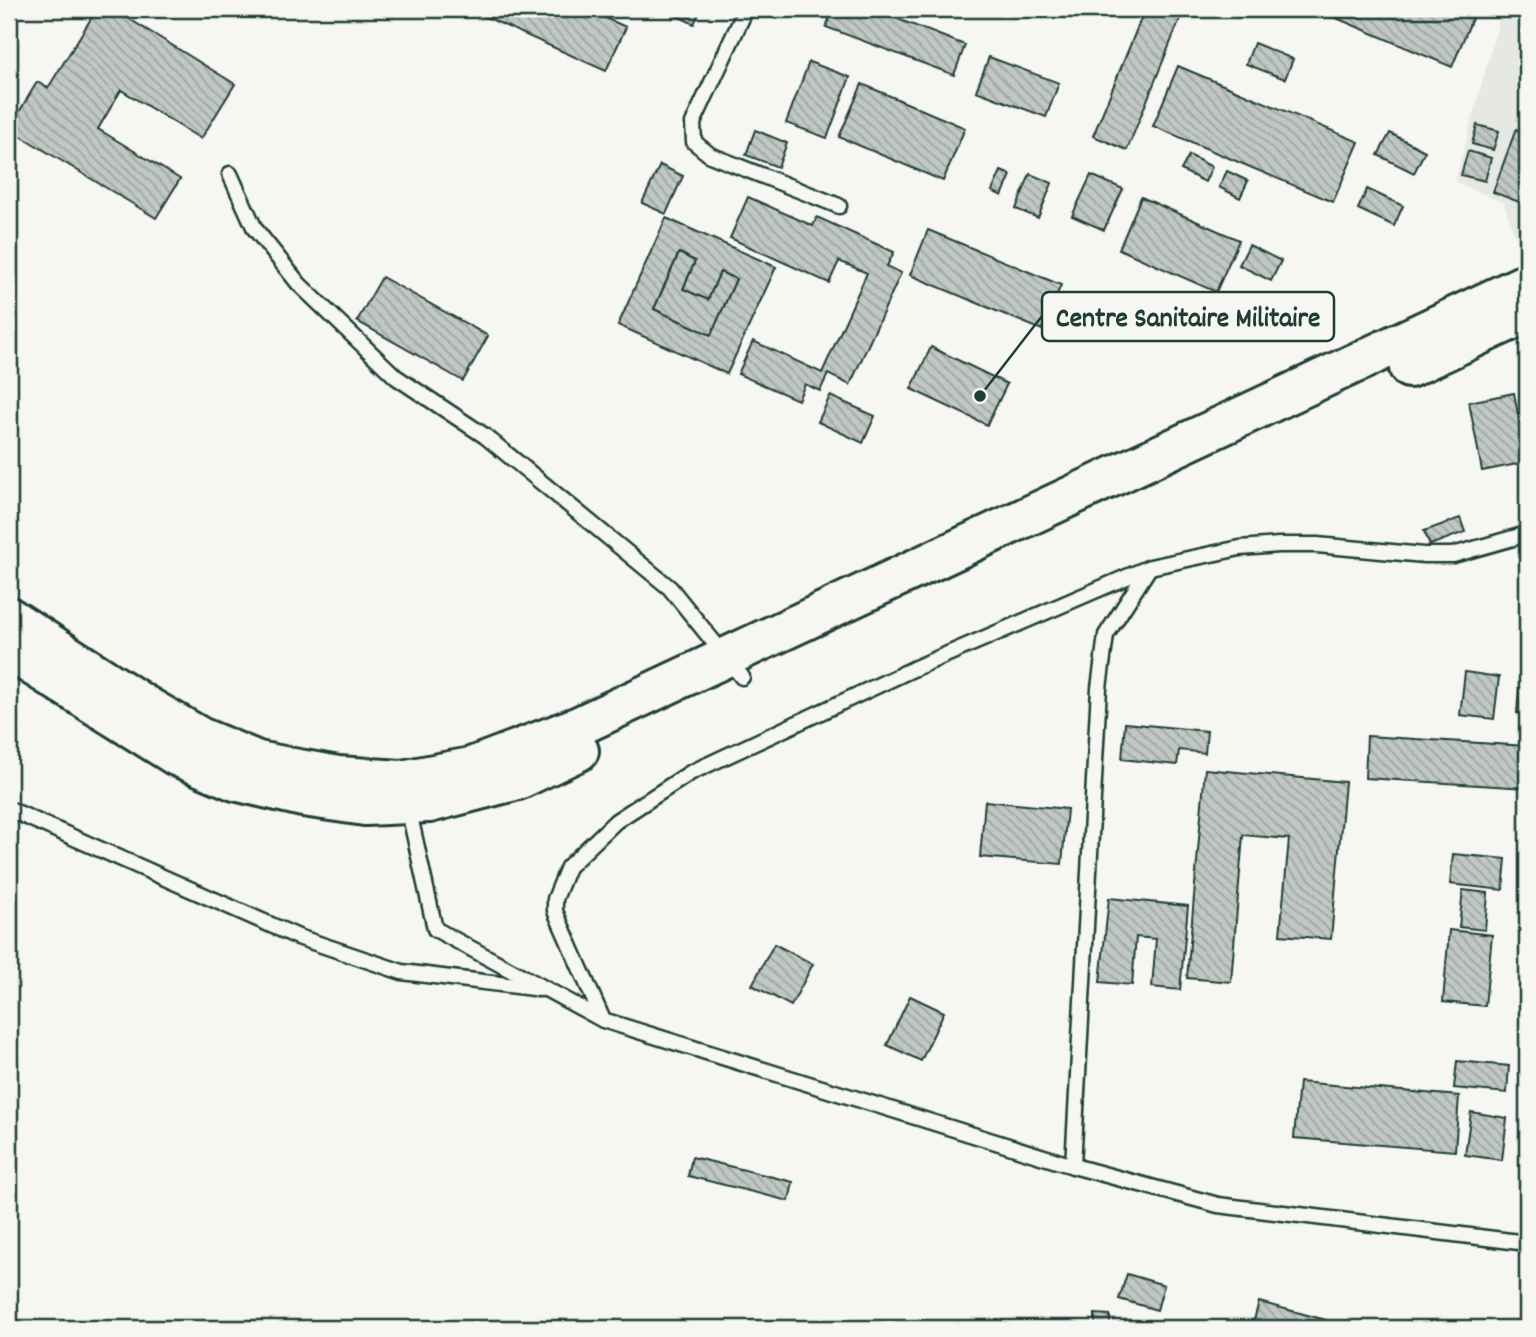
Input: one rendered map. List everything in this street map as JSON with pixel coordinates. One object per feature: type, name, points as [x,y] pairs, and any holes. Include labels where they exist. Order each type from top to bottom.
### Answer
[{"type":"highway","points":[[9,651],[176,756],[235,781],[303,797],[365,806],[733,667],[974,555],[1527,283]]},
{"type":"highway","points":[[974,555],[1527,313]]},
{"type":"highway","points":[[9,617],[143,704],[200,737],[258,761],[338,776],[405,793]]},
{"type":"lane","points":[[746,9],[694,123],[694,142],[710,155],[839,206]]},
{"type":"lane","points":[[230,174],[255,229],[299,284],[396,377],[485,436],[670,588],[733,667]]},
{"type":"lane","points":[[603,1020],[555,911],[555,899],[568,867],[616,821],[690,773],[913,669],[1150,568],[1240,548],[1279,545],[1317,545],[1424,555],[1453,555],[1527,534]]},
{"type":"lane","points":[[1073,1166],[1099,688],[1106,635],[1150,568]]},
{"type":"lane","points":[[405,793],[435,929],[603,1020],[1073,1166],[1218,1205],[1527,1243]]},
{"type":"lane","points":[[9,809],[298,937],[402,972],[548,990]]},
{"type":"shaded area","points":[[1502,9],[1527,9],[1527,244],[1519,248],[1504,203],[1455,182]]},
{"type":"building","points":[[97,9],[113,9],[235,84],[201,139],[121,90],[98,129],[180,179],[156,218],[9,129],[37,82],[48,88]]},
{"type":"building","points":[[468,9],[585,9],[626,27],[606,71]]},
{"type":"building","points":[[673,9],[701,9],[694,24],[671,13]]},
{"type":"building","points":[[833,9],[872,9],[965,45],[954,75],[826,27]]},
{"type":"building","points":[[1145,9],[1184,9],[1127,150],[1093,136]]},
{"type":"building","points":[[1315,9],[1476,9],[1452,67]]},
{"type":"building","points":[[1254,43],[1293,59],[1285,79],[1246,64]]},
{"type":"building","points":[[989,57],[1059,83],[1046,117],[976,91]]},
{"type":"building","points":[[809,62],[850,77],[827,138],[786,123]]},
{"type":"building","points":[[1178,66],[1359,142],[1333,202],[1153,126]]},
{"type":"building","points":[[862,84],[965,128],[943,181],[839,137]]},
{"type":"building","points":[[1477,125],[1499,131],[1493,150],[1472,144]]},
{"type":"building","points":[[1516,129],[1527,133],[1527,205],[1493,192]]},
{"type":"building","points":[[755,130],[787,143],[778,167],[746,155]]},
{"type":"building","points":[[1390,133],[1425,151],[1414,173],[1378,155]]},
{"type":"building","points":[[1468,151],[1491,158],[1485,181],[1461,175]]},
{"type":"building","points":[[1189,155],[1212,167],[1205,182],[1181,170]]},
{"type":"building","points":[[660,165],[683,176],[666,214],[642,203]]},
{"type":"building","points":[[1001,171],[1011,175],[1002,196],[992,191]]},
{"type":"building","points":[[1227,171],[1248,181],[1240,198],[1219,187]]},
{"type":"building","points":[[1030,174],[1052,183],[1038,218],[1016,209]]},
{"type":"building","points":[[1091,175],[1123,189],[1104,230],[1072,216]]},
{"type":"building","points":[[1367,189],[1403,206],[1394,226],[1358,209]]},
{"type":"building","points":[[748,197],[813,226],[817,217],[894,252],[887,266],[901,273],[850,385],[828,374],[820,391],[805,384],[798,400],[738,374],[753,341],[822,373],[867,273],[839,261],[829,283],[730,238]]},
{"type":"building","points":[[1141,197],[1239,240],[1216,292],[1119,249]]},
{"type":"building","points":[[666,218],[776,267],[727,374],[618,325]],"holes":[[[679,253],[695,261],[683,289],[708,300],[720,272],[736,279],[711,335],[654,309]]]},
{"type":"building","points":[[928,230],[1061,285],[1042,330],[910,275]]},
{"type":"building","points":[[1249,245],[1281,261],[1271,281],[1239,265]]},
{"type":"building","points":[[679,253],[695,261],[683,289],[708,300],[720,272],[736,279],[711,335],[654,309]]},
{"type":"building","points":[[382,277],[488,336],[463,381],[357,321]]},
{"type":"building","points":[[1136,291],[1143,306],[1116,318],[1109,303]]},
{"type":"building","points":[[931,347],[1007,384],[987,425],[911,389]]},
{"type":"building","points":[[1514,393],[1527,462],[1482,471],[1469,402]]},
{"type":"building","points":[[830,396],[875,416],[863,443],[818,422]]},
{"type":"building","points":[[1460,518],[1465,532],[1430,545],[1424,531]]},
{"type":"building","points":[[1465,672],[1499,677],[1494,719],[1460,715]]},
{"type":"building","points":[[1520,677],[1527,678],[1527,714],[1517,713]]},
{"type":"building","points":[[1125,723],[1207,731],[1205,753],[1179,750],[1177,765],[1122,759]]},
{"type":"building","points":[[1367,736],[1527,746],[1527,788],[1365,778]]},
{"type":"building","points":[[1205,769],[1345,782],[1331,939],[1280,935],[1289,839],[1243,835],[1231,982],[1187,978]]},
{"type":"building","points":[[985,801],[1067,809],[1062,864],[980,857]]},
{"type":"building","points":[[1453,854],[1506,859],[1503,890],[1450,884]]},
{"type":"building","points":[[1463,890],[1488,893],[1485,930],[1459,927]]},
{"type":"building","points":[[1109,898],[1188,906],[1180,990],[1152,987],[1156,939],[1136,937],[1132,985],[1100,982]]},
{"type":"building","points":[[1449,930],[1492,935],[1485,1006],[1443,1002]]},
{"type":"building","points":[[774,944],[813,964],[791,1006],[752,985]]},
{"type":"building","points":[[910,996],[944,1012],[921,1061],[887,1045]]},
{"type":"building","points":[[1457,1061],[1509,1066],[1507,1093],[1454,1088]]},
{"type":"building","points":[[1299,1082],[1459,1096],[1455,1151],[1294,1138]]},
{"type":"building","points":[[1471,1112],[1507,1118],[1502,1160],[1465,1155]]},
{"type":"building","points":[[692,1157],[793,1182],[789,1201],[688,1176]]},
{"type":"building","points":[[1127,1274],[1164,1285],[1157,1310],[1119,1299]]},
{"type":"building","points":[[1259,1302],[1326,1320],[1324,1328],[1252,1327]]},
{"type":"building","points":[[1095,1314],[1110,1315],[1110,1328],[1095,1328]]},
{"type":"place","name":"Centre Sanitaire Militaire","points":[[980,396]]}]
